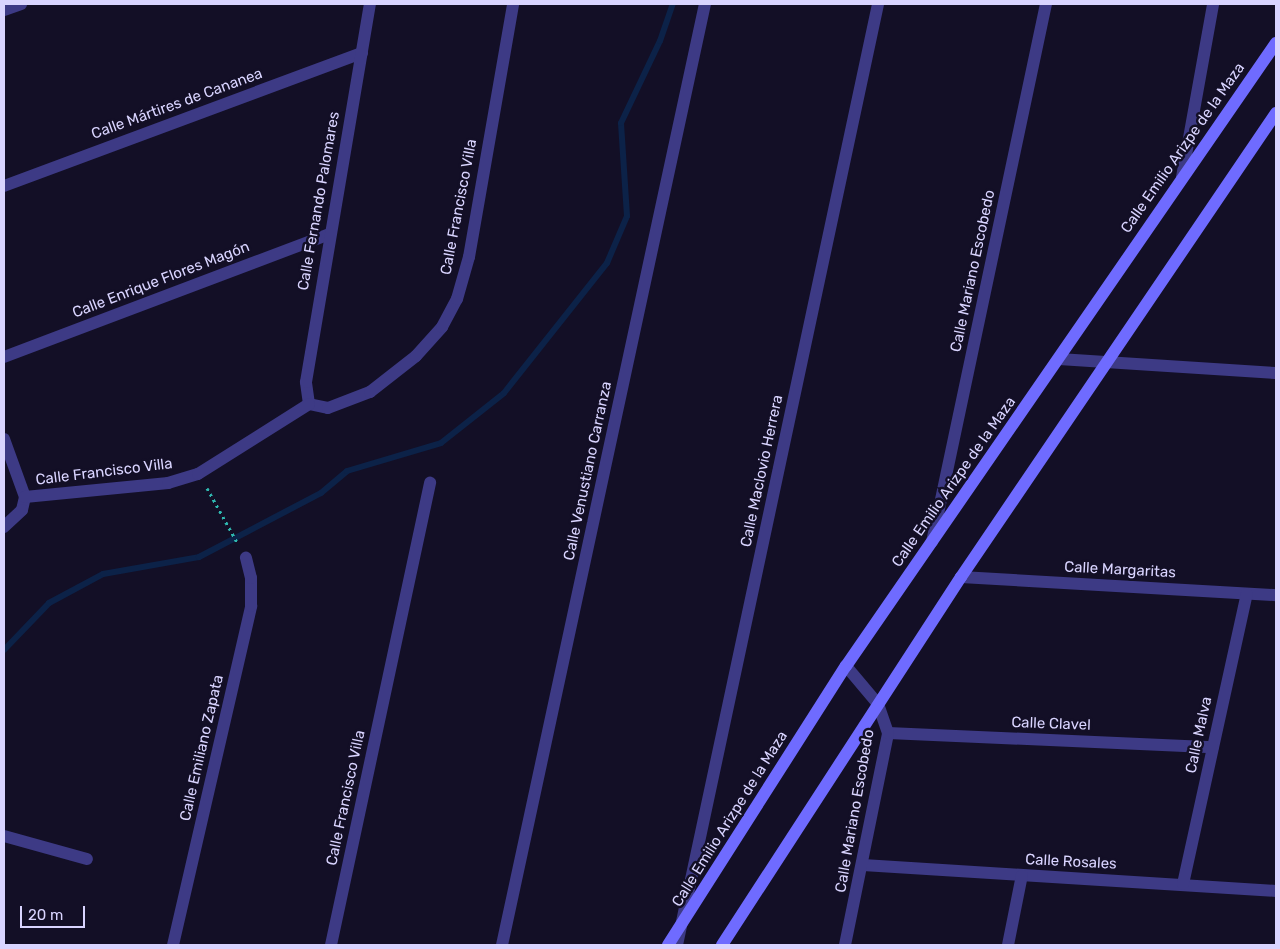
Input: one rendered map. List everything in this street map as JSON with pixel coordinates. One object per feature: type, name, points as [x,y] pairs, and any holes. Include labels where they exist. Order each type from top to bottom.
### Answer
[{"type":"street","points":[[4,10],[21,4]]},
{"type":"street","name":"Calle Fernando Palomares","points":[[309,404],[306,382],[329,234],[370,4]]},
{"type":"street","name":"Calle Francisco Villa","points":[[4,527],[22,510],[25,497],[168,483],[198,474],[309,404],[328,408],[370,392],[416,356],[442,326],[457,299],[469,257],[513,4]]},
{"type":"street","name":"Calle Venustiano Carranza","points":[[502,945],[705,4]]},
{"type":"street","name":"Calle Maclovio Herrera","points":[[677,945],[684,923],[878,4]]},
{"type":"street","name":"Calle Mariano Escobedo","points":[[931,544],[1046,4]]},
{"type":"street","points":[[1182,178],[1212,4]]},
{"type":"street","name":"Calle Emilio Arizpe de la Maza","points":[[668,945],[684,923],[846,666],[1276,43]]},
{"type":"street","name":"Calle Mártires de Cananea","points":[[4,186],[362,53]]},
{"type":"street","points":[[722,945],[961,577],[1104,362],[1276,113]]},
{"type":"street","name":"Calle Enrique Flores Magón","points":[[4,356],[329,234]]},
{"type":"street","points":[[1059,359],[1276,373]]},
{"type":"street","points":[[4,439],[25,497]]},
{"type":"street","name":"Calle Francisco Villa","points":[[332,945],[430,482]]},
{"type":"street","name":"Calle Emiliano Zapata","points":[[172,945],[251,606],[251,578],[246,558]]},
{"type":"street","name":"Calle Margaritas","points":[[961,577],[1276,595]]},
{"type":"street","name":"Calle Malva","points":[[1183,884],[1247,594]]},
{"type":"street","name":"Calle Mariano Escobedo","points":[[845,945],[863,864],[888,733],[878,704],[846,666]]},
{"type":"street","name":"Calle Clavel","points":[[888,733],[1213,747]]},
{"type":"street","points":[[4,836],[87,859]]},
{"type":"street","name":"Calle Rosales","points":[[863,864],[1276,891]]},
{"type":"street","points":[[1008,945],[1022,875]]},
{"type":"path","points":[[209,491],[246,558]]},
{"type":"waterway","points":[[4,650],[49,603],[103,574],[199,557],[321,493],[347,471],[441,443],[504,393],[607,263],[627,216],[621,123],[660,41],[673,4]]}]
